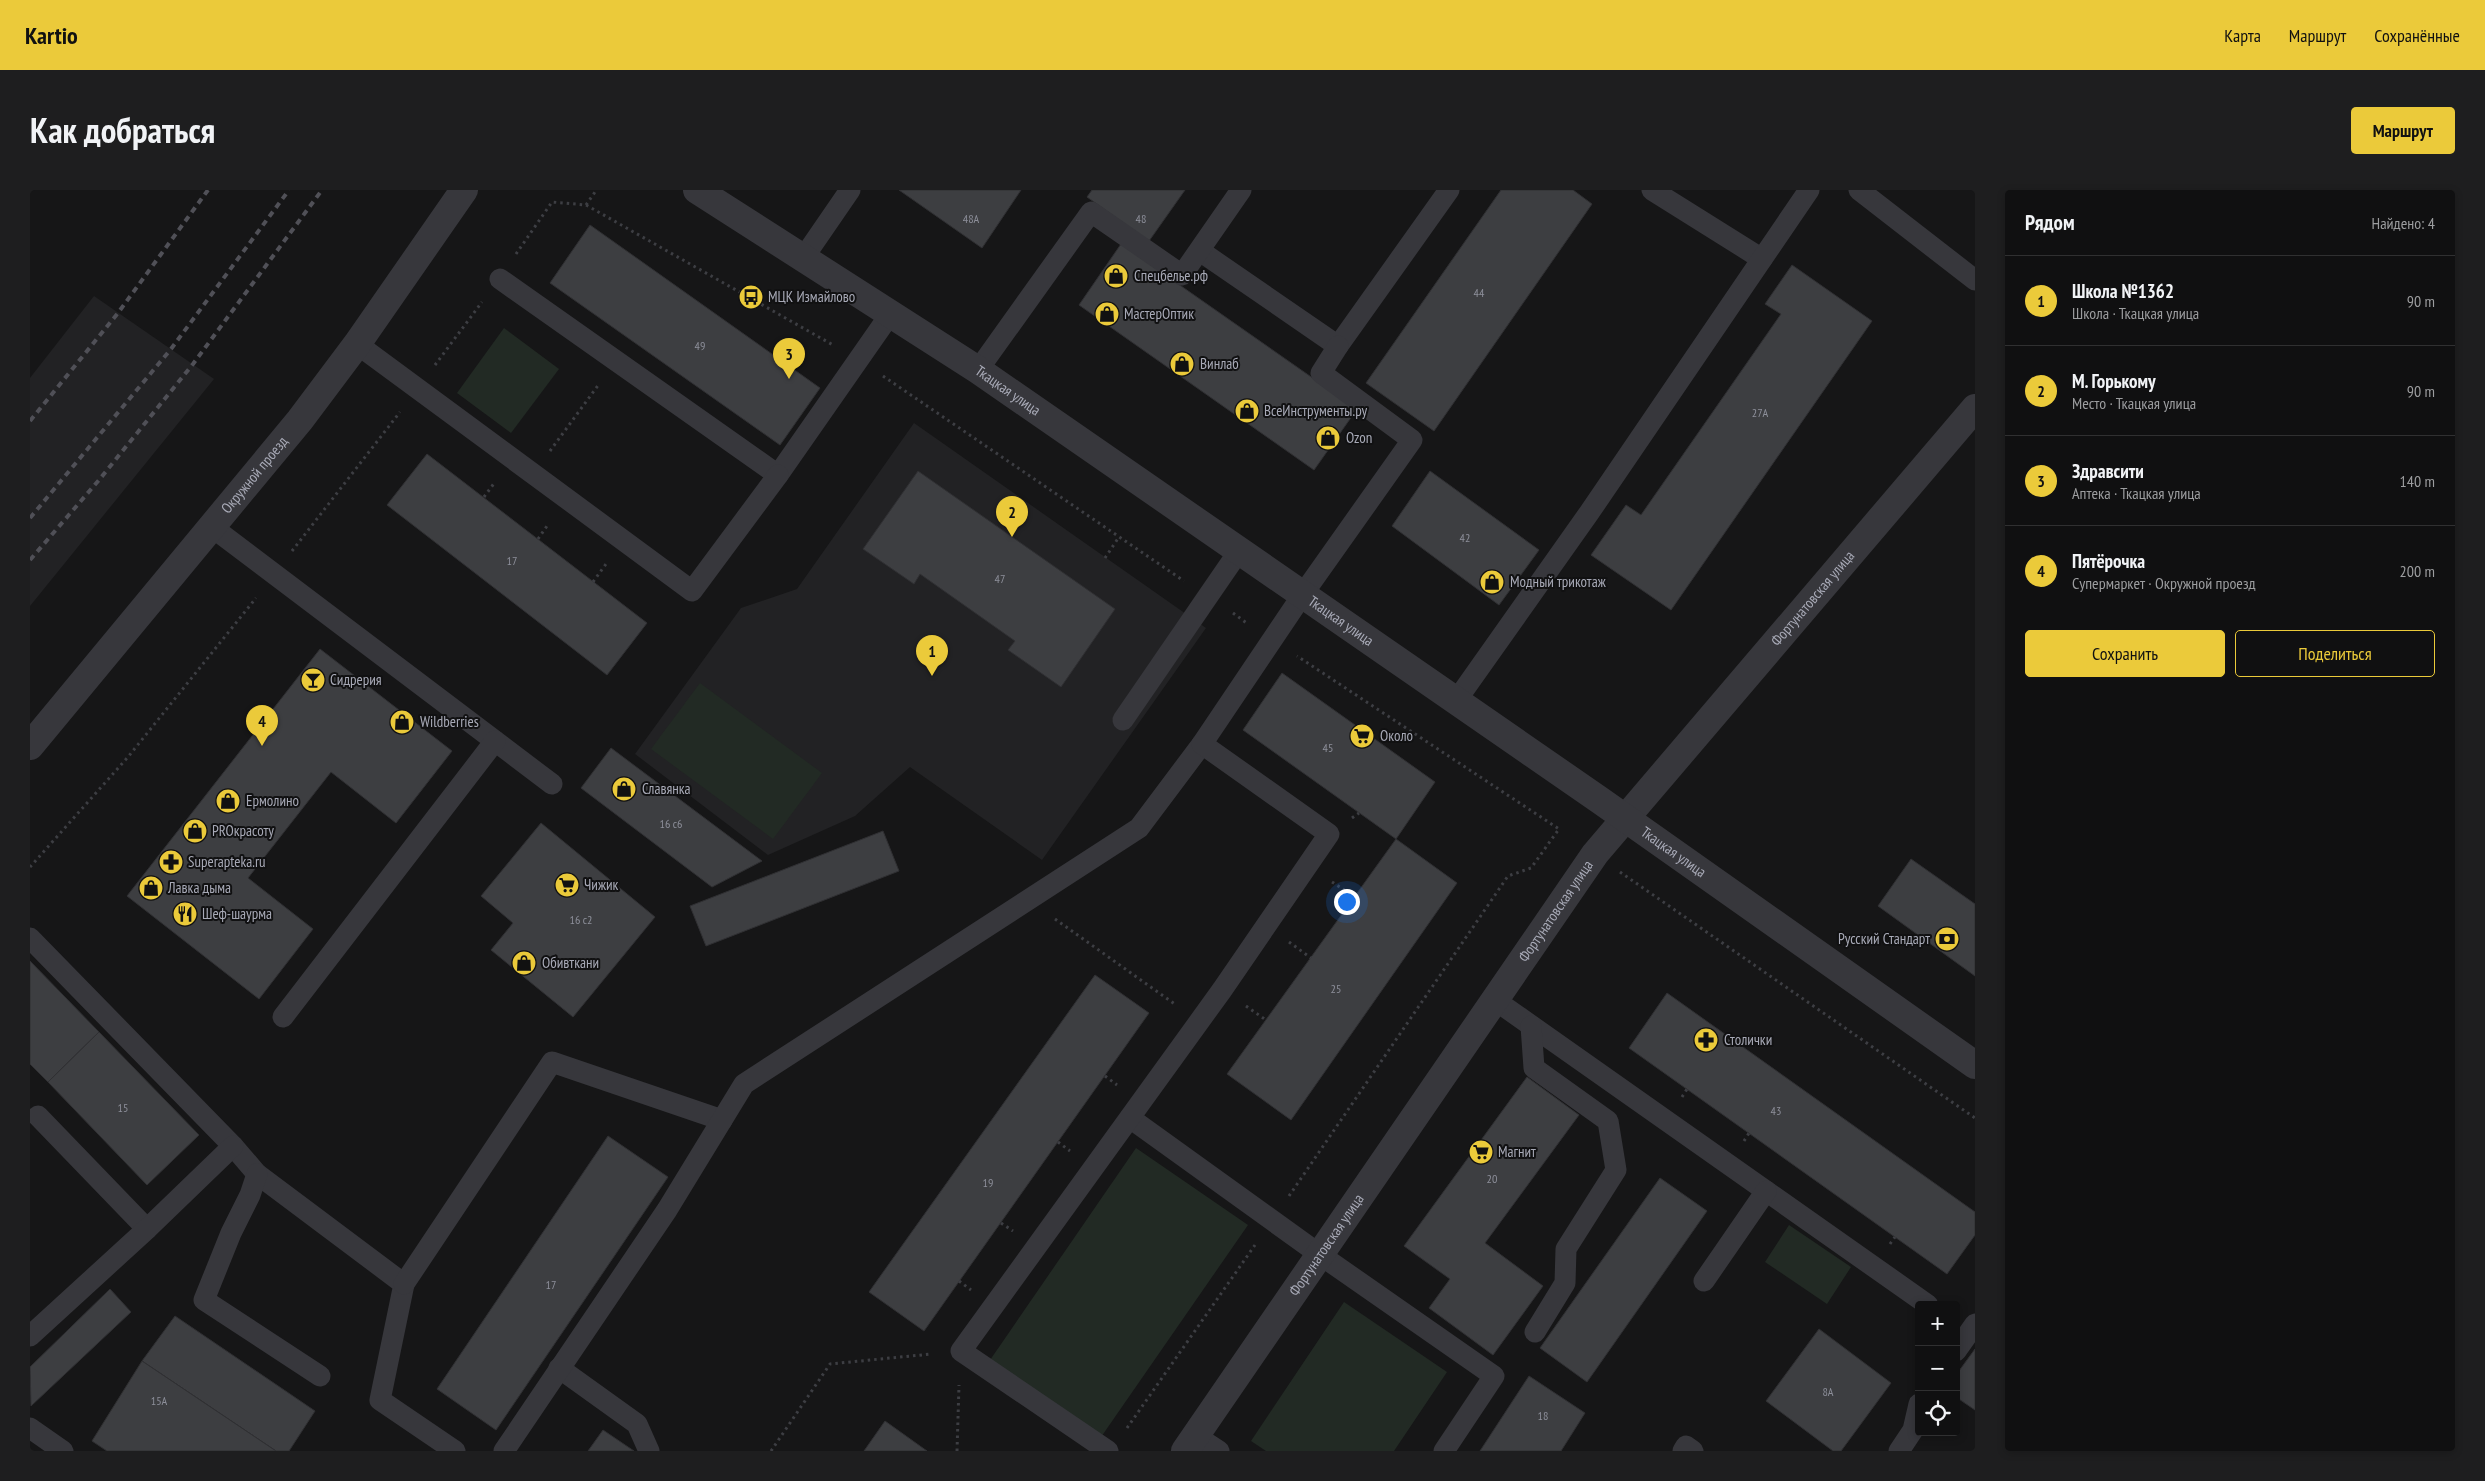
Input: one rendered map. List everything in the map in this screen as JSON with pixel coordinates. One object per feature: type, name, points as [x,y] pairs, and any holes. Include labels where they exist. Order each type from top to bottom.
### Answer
[{"type":"street","name":"Окружной проезд","points":[[30,746],[300,420],[357,344],[464,190]]},
{"type":"street","name":"Ткацкая улица","points":[[697,190],[978,370],[1626,818],[1975,1065]]},
{"type":"street","name":"Фортунатовская улица","points":[[1191,1443],[1595,854],[1970,423]]},
{"type":"lane","points":[[804,257],[850,190]]},
{"type":"lane","points":[[978,370],[1091,212],[1182,274],[1242,190]]},
{"type":"lane","points":[[504,1451],[666,1210],[744,1084],[1139,828],[1202,744],[1303,594],[1412,440],[1321,372],[1449,190]]},
{"type":"lane","points":[[1652,190],[1762,259]]},
{"type":"lane","points":[[1456,701],[1589,513],[1809,190]]},
{"type":"lane","points":[[1859,190],[1975,280]]},
{"type":"lane","points":[[1200,250],[1338,346]]},
{"type":"lane","points":[[500,278],[778,475]]},
{"type":"lane","points":[[357,344],[692,591],[778,475],[891,314]]},
{"type":"lane","points":[[212,527],[276,573],[552,784]]},
{"type":"lane","points":[[1123,720],[1239,551]]},
{"type":"lane","points":[[283,1018],[495,741]]},
{"type":"lane","points":[[1108,1451],[961,1351],[1130,1118],[1329,834],[1202,744]]},
{"type":"lane","points":[[30,938],[233,1146],[257,1174],[404,1284]]},
{"type":"lane","points":[[1495,1000],[1922,1301]]},
{"type":"lane","points":[[1531,1026],[1534,1068],[1608,1121],[1616,1170],[1566,1249],[1565,1284],[1535,1332]]},
{"type":"lane","points":[[455,1451],[380,1400],[404,1284],[552,1062],[722,1120]]},
{"type":"lane","points":[[38,1116],[147,1230]]},
{"type":"lane","points":[[1130,1118],[1319,1254],[1494,1376],[1444,1451]]},
{"type":"lane","points":[[30,1336],[147,1230],[233,1146]]},
{"type":"lane","points":[[257,1174],[250,1195],[231,1233],[204,1300],[320,1376]]},
{"type":"lane","points":[[1704,1282],[1766,1191]]},
{"type":"lane","points":[[1958,1346],[1967,1327]]},
{"type":"lane","points":[[559,1368],[637,1424],[648,1451]]},
{"type":"lane","points":[[1900,1451],[1913,1430],[1915,1421]]},
{"type":"lane","points":[[30,1428],[63,1451]]},
{"type":"lane","points":[[1191,1443],[1218,1451]]},
{"type":"lane","points":[[1683,1451],[1686,1446],[1693,1451]]},
{"type":"path","points":[[586,205],[595,192]]},
{"type":"path","points":[[30,867],[128,756],[276,573],[500,278],[552,202],[586,205],[858,360],[1272,640],[1559,829],[1531,868],[1508,876],[1122,1435]]},
{"type":"path","points":[[534,474],[616,361]]},
{"type":"path","points":[[1105,558],[1119,537]]},
{"type":"path","points":[[1620,872],[1975,1118]]},
{"type":"path","points":[[1028,900],[1199,1021]]},
{"type":"path","points":[[771,1451],[830,1364],[961,1351],[957,1451]]},
{"type":"shaded area","points":[[94,296],[214,379],[30,606],[30,378]]},
{"type":"shaded area","points":[[504,328],[559,369],[511,433],[457,393]]},
{"type":"shaded area","points":[[914,423],[1206,628],[1042,860],[910,767],[855,816],[768,855],[635,754],[741,608],[797,589]]},
{"type":"shaded area","points":[[700,683],[822,773],[773,839],[651,749]]},
{"type":"shaded area","points":[[1136,1148],[1248,1225],[1099,1440],[988,1363]]},
{"type":"shaded area","points":[[1789,1225],[1851,1267],[1827,1304],[1765,1262]]},
{"type":"shaded area","points":[[1344,1302],[1447,1372],[1394,1451],[1266,1451],[1251,1441]]},
{"type":"building","points":[[899,190],[1021,190],[982,248]]},
{"type":"building","points":[[1092,190],[1185,190],[1149,241],[1087,197]]},
{"type":"building","points":[[1501,190],[1573,190],[1592,204],[1434,431],[1366,383]]},
{"type":"building","points":[[590,225],[820,388],[780,445],[550,283]]},
{"type":"building","points":[[1121,244],[1357,409],[1314,470],[1079,305]]},
{"type":"building","points":[[1792,265],[1872,321],[1671,610],[1591,555],[1626,505],[1641,515],[1781,314],[1765,304]]},
{"type":"building","points":[[427,454],[647,623],[607,675],[387,505]]},
{"type":"building","points":[[918,471],[1115,609],[1061,687],[1008,650],[1015,641],[920,574],[914,584],[863,549]]},
{"type":"building","points":[[1430,471],[1539,550],[1499,605],[1392,526]]},
{"type":"building","points":[[320,649],[452,751],[396,823],[331,772],[248,878],[313,929],[259,999],[127,896]]},
{"type":"building","points":[[1282,673],[1435,782],[1396,839],[1243,730]]},
{"type":"building","points":[[611,748],[762,861],[712,887],[581,788]]},
{"type":"building","points":[[541,823],[655,917],[573,1017],[491,950],[513,923],[481,896]]},
{"type":"building","points":[[883,831],[899,871],[706,946],[690,906]]},
{"type":"building","points":[[1396,839],[1457,883],[1291,1120],[1227,1074]]},
{"type":"building","points":[[1911,859],[1975,904],[1975,976],[1878,906]]},
{"type":"building","points":[[30,961],[99,1032],[48,1082],[30,1064]]},
{"type":"building","points":[[1095,975],[1149,1013],[924,1331],[869,1292]]},
{"type":"building","points":[[1667,993],[1975,1212],[1975,1235],[1947,1274],[1629,1048]]},
{"type":"building","points":[[99,1032],[199,1135],[147,1185],[48,1082]]},
{"type":"building","points":[[1527,1077],[1579,1115],[1485,1243],[1543,1286],[1493,1355],[1429,1308],[1450,1279],[1404,1246]]},
{"type":"building","points":[[608,1136],[668,1177],[496,1430],[437,1389]]},
{"type":"building","points":[[1660,1178],[1707,1211],[1587,1382],[1540,1348]]},
{"type":"building","points":[[110,1289],[131,1312],[31,1406],[30,1367]]},
{"type":"building","points":[[175,1316],[315,1411],[289,1451],[276,1451],[142,1361]]},
{"type":"building","points":[[1819,1329],[1891,1383],[1841,1451],[1833,1451],[1766,1401]]},
{"type":"building","points":[[1975,1349],[1975,1410],[1960,1400],[1960,1370]]},
{"type":"building","points":[[142,1361],[276,1451],[107,1451],[92,1441]]},
{"type":"building","points":[[1529,1376],[1585,1413],[1561,1451],[1480,1451]]},
{"type":"building","points":[[885,1421],[927,1451],[864,1451]]},
{"type":"building","points":[[603,1430],[634,1451],[588,1451]]},
{"type":"railway","points":[[30,421],[118,313],[208,190]]},
{"type":"railway","points":[[30,518],[171,349],[289,190]]},
{"type":"railway","points":[[30,560],[99,480],[193,364],[322,190]]},
{"type":"place","name":"Спецбелье.рф","points":[[1116,276]]},
{"type":"place","name":"МЦК Измайлово","points":[[751,297]]},
{"type":"place","name":"МастерОптик","points":[[1107,314]]},
{"type":"place","name":"Винлаб","points":[[1182,364]]},
{"type":"place","name":"Здравсити","points":[[789,379]]},
{"type":"place","name":"ВсеИнструменты.ру","points":[[1247,411]]},
{"type":"place","name":"Ozon","points":[[1328,438]]},
{"type":"place","name":"М. Горькому","points":[[1012,537]]},
{"type":"place","name":"Модный трикотаж","points":[[1492,582]]},
{"type":"place","name":"Школа №1362","points":[[932,676]]},
{"type":"place","name":"Сидрерия","points":[[313,680]]},
{"type":"place","name":"Wildberries","points":[[402,722]]},
{"type":"place","name":"Около","points":[[1362,736]]},
{"type":"place","name":"Пятёрочка","points":[[262,746]]},
{"type":"place","name":"Славянка","points":[[624,789]]},
{"type":"place","name":"Ермолино","points":[[228,801]]},
{"type":"place","name":"PROкрасоту","points":[[195,831]]},
{"type":"place","name":"Superapteka.ru","points":[[171,862]]},
{"type":"place","name":"Чижик","points":[[567,885]]},
{"type":"place","name":"Лавка дыма","points":[[151,888]]},
{"type":"place","name":"Шеф-шаурма","points":[[185,914]]},
{"type":"place","name":"Русский Стандарт","points":[[1947,939]]},
{"type":"place","name":"Обивткани","points":[[524,963]]},
{"type":"place","name":"Столички","points":[[1706,1040]]},
{"type":"place","name":"Магнит","points":[[1481,1152]]}]
